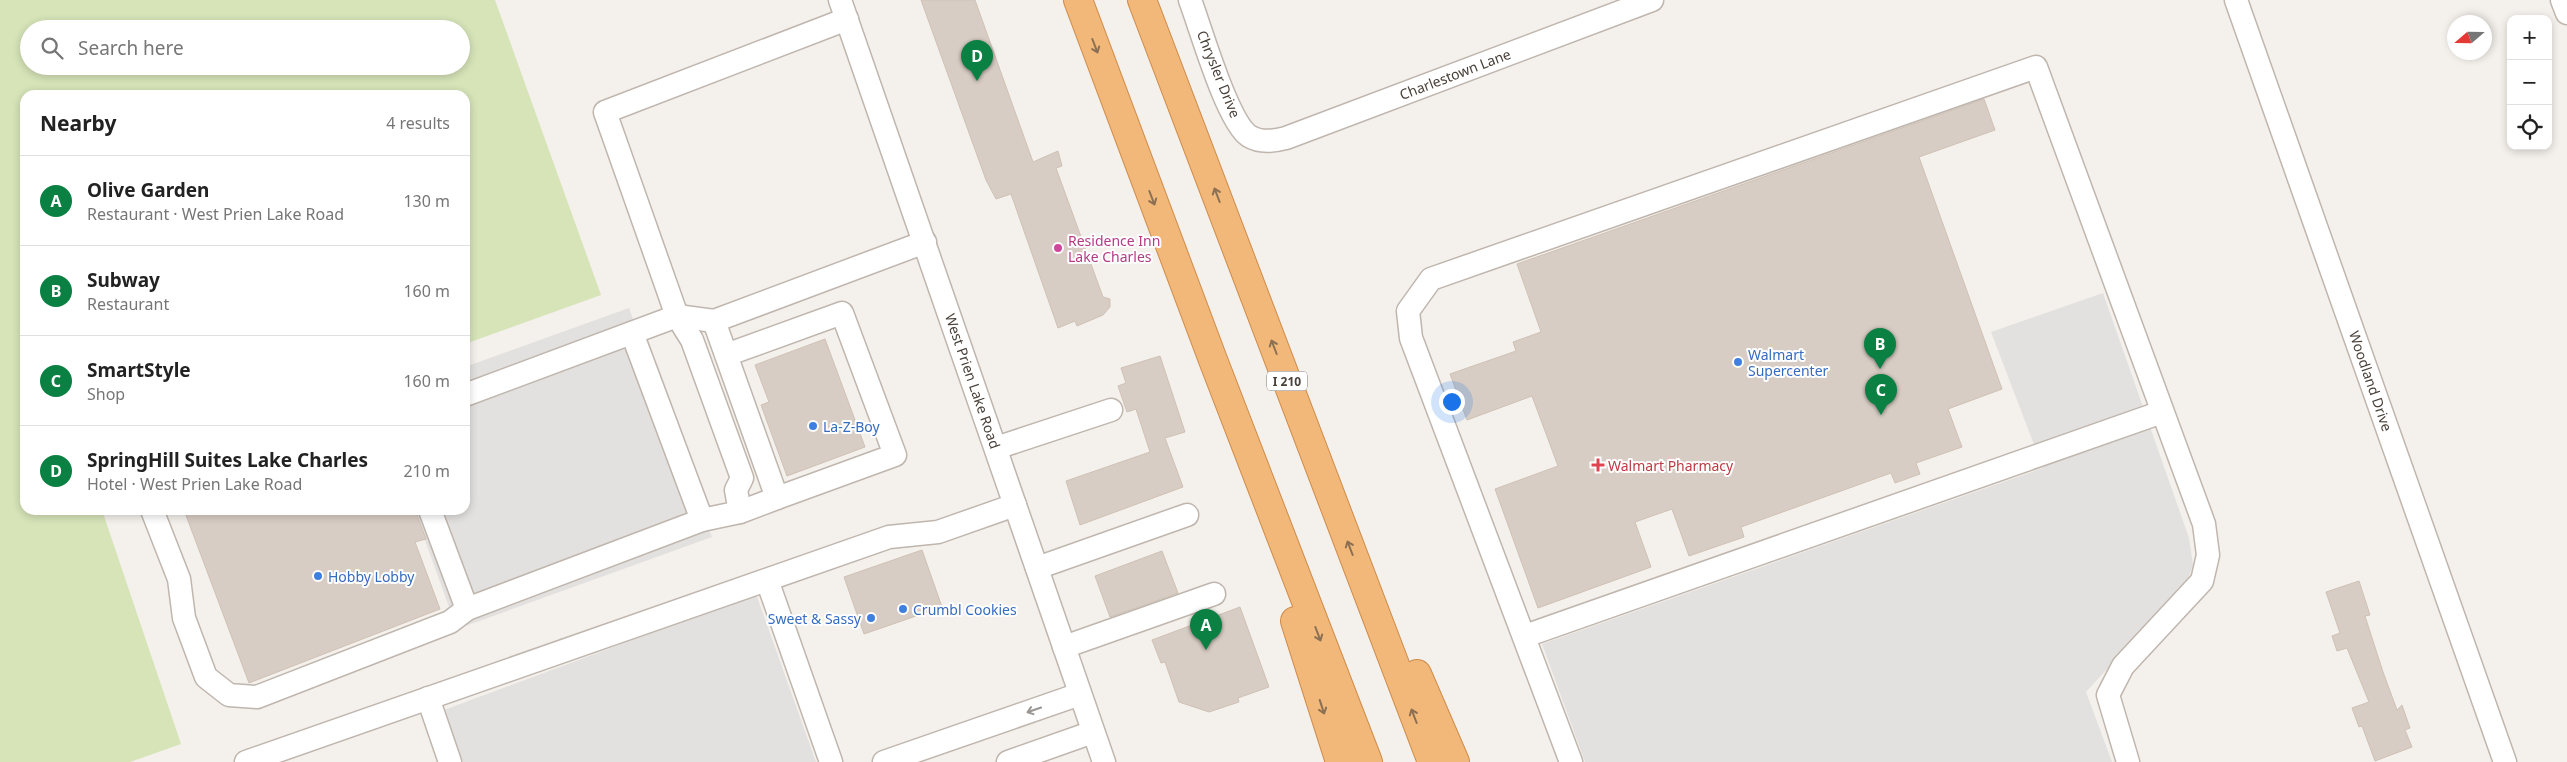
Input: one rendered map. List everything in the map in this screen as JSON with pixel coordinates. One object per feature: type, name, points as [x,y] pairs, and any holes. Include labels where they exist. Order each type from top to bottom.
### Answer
[{"type":"highway","points":[[1078,0],[1213,360],[1368,762]]},
{"type":"highway","name":"I 210","points":[[1142,0],[1432,762]]},
{"type":"highway","points":[[1213,360],[1340,762]]},
{"type":"highway","points":[[1362,580],[1405,647],[1455,762]]},
{"type":"street","name":"Chrysler Drive","points":[[1190,0],[1233,116],[1250,136],[1257,139]]},
{"type":"street","name":"Charlestown Lane","points":[[1257,139],[1268,141],[1286,138],[1652,0]]},
{"type":"street","name":"Woodland Drive","points":[[2236,0],[2505,762]]},
{"type":"street","points":[[2562,0],[2567,13]]},
{"type":"street","points":[[740,512],[736,490],[742,478],[692,340],[677,316],[604,112],[843,9]]},
{"type":"street","name":"West Prien Lake Road","points":[[843,9],[1104,762]]},
{"type":"street","points":[[1571,762],[1411,338],[1408,311],[1431,279],[2036,66],[2204,524],[2208,555],[2202,581],[2123,666],[2108,694],[2128,762]]},
{"type":"street","points":[[470,393],[677,316],[714,321],[925,242]]},
{"type":"street","points":[[797,290],[810,325]]},
{"type":"street","points":[[154,515],[179,579],[184,618],[206,677],[229,695],[257,697],[450,622],[466,609],[702,520],[740,512],[894,456],[842,313],[726,355]]},
{"type":"street","points":[[714,321],[777,498]]},
{"type":"street","points":[[632,333],[702,520]]},
{"type":"street","points":[[996,448],[1111,410]]},
{"type":"street","points":[[1525,636],[2162,412]]},
{"type":"street","points":[[246,762],[889,537],[938,532],[1016,505]]},
{"type":"street","points":[[432,515],[466,609]]},
{"type":"street","points":[[1037,568],[1187,515]]},
{"type":"street","points":[[767,580],[832,762]]},
{"type":"street","points":[[1064,647],[1214,594]]},
{"type":"street","points":[[884,762],[1080,694]]},
{"type":"street","points":[[428,698],[450,762]]},
{"type":"street","points":[[1008,762],[1093,732]]},
{"type":"green space","points":[[0,0],[495,0],[601,295],[470,342],[470,90],[20,90],[20,515],[104,515],[181,744],[130,762],[0,762]]},
{"type":"shaded area","points":[[2103,293],[2189,538],[2193,565],[2187,582],[2086,692],[2112,762],[1585,762],[1542,644],[2043,468],[1991,332]]},
{"type":"shaded area","points":[[629,308],[712,537],[457,629],[416,515],[470,515],[470,365]]},
{"type":"shaded area","points":[[756,594],[816,762],[463,762],[444,710]]},
{"type":"building","points":[[921,0],[975,0],[1033,162],[1058,151],[1062,166],[1056,168],[1103,297],[1110,299],[1110,307],[1103,315],[1077,326],[1075,321],[1058,328],[1011,194],[996,199],[986,180]]},
{"type":"building","name":"Walmart Supercenter","points":[[1984,99],[1995,130],[1919,157],[2002,389],[1948,409],[1962,447],[1916,463],[1920,474],[1895,483],[1891,473],[1741,527],[1744,537],[1689,556],[1672,509],[1635,522],[1651,567],[1538,608],[1495,489],[1558,466],[1532,396],[1467,420],[1450,374],[1516,351],[1513,342],[1541,332],[1517,264]]},
{"type":"building","name":"La-Z-Boy","points":[[825,339],[865,447],[787,476],[761,405],[769,402],[755,365]]},
{"type":"building","points":[[1160,356],[1185,432],[1165,438],[1183,487],[1080,525],[1066,481],[1150,452],[1136,409],[1127,412],[1118,386],[1126,383],[1121,368]]},
{"type":"building","name":"Hobby Lobby","points":[[186,515],[417,515],[426,539],[415,542],[440,609],[249,683]]},
{"type":"building","points":[[922,550],[942,607],[864,634],[844,577]]},
{"type":"building","points":[[1162,551],[1178,593],[1110,617],[1095,576]]},
{"type":"building","points":[[2359,581],[2370,615],[2365,616],[2397,710],[2402,705],[2410,728],[2405,730],[2412,747],[2375,761],[2362,726],[2359,727],[2352,708],[2369,702],[2347,648],[2337,651],[2332,636],[2340,633],[2326,592]]},
{"type":"building","points":[[1240,607],[1269,687],[1238,698],[1239,702],[1209,712],[1179,702],[1165,662],[1161,663],[1152,640]]},
{"type":"place","name":"SpringHill Suites Lake Charles","points":[[977,81]]},
{"type":"place","name":"Residence Inn Lake Charles","points":[[1058,248]]},
{"type":"place","name":"Walmart Supercenter","points":[[1738,362]]},
{"type":"place","name":"Subway","points":[[1880,369]]},
{"type":"place","name":"SmartStyle","points":[[1881,415]]},
{"type":"place","name":"La-Z-Boy","points":[[813,426]]},
{"type":"place","name":"Walmart Pharmacy","points":[[1598,465]]},
{"type":"place","name":"Hobby Lobby","points":[[318,576]]},
{"type":"place","name":"Crumbl Cookies","points":[[903,609]]},
{"type":"place","name":"Sweet & Sassy","points":[[871,618]]},
{"type":"place","name":"Olive Garden","points":[[1206,650]]}]
